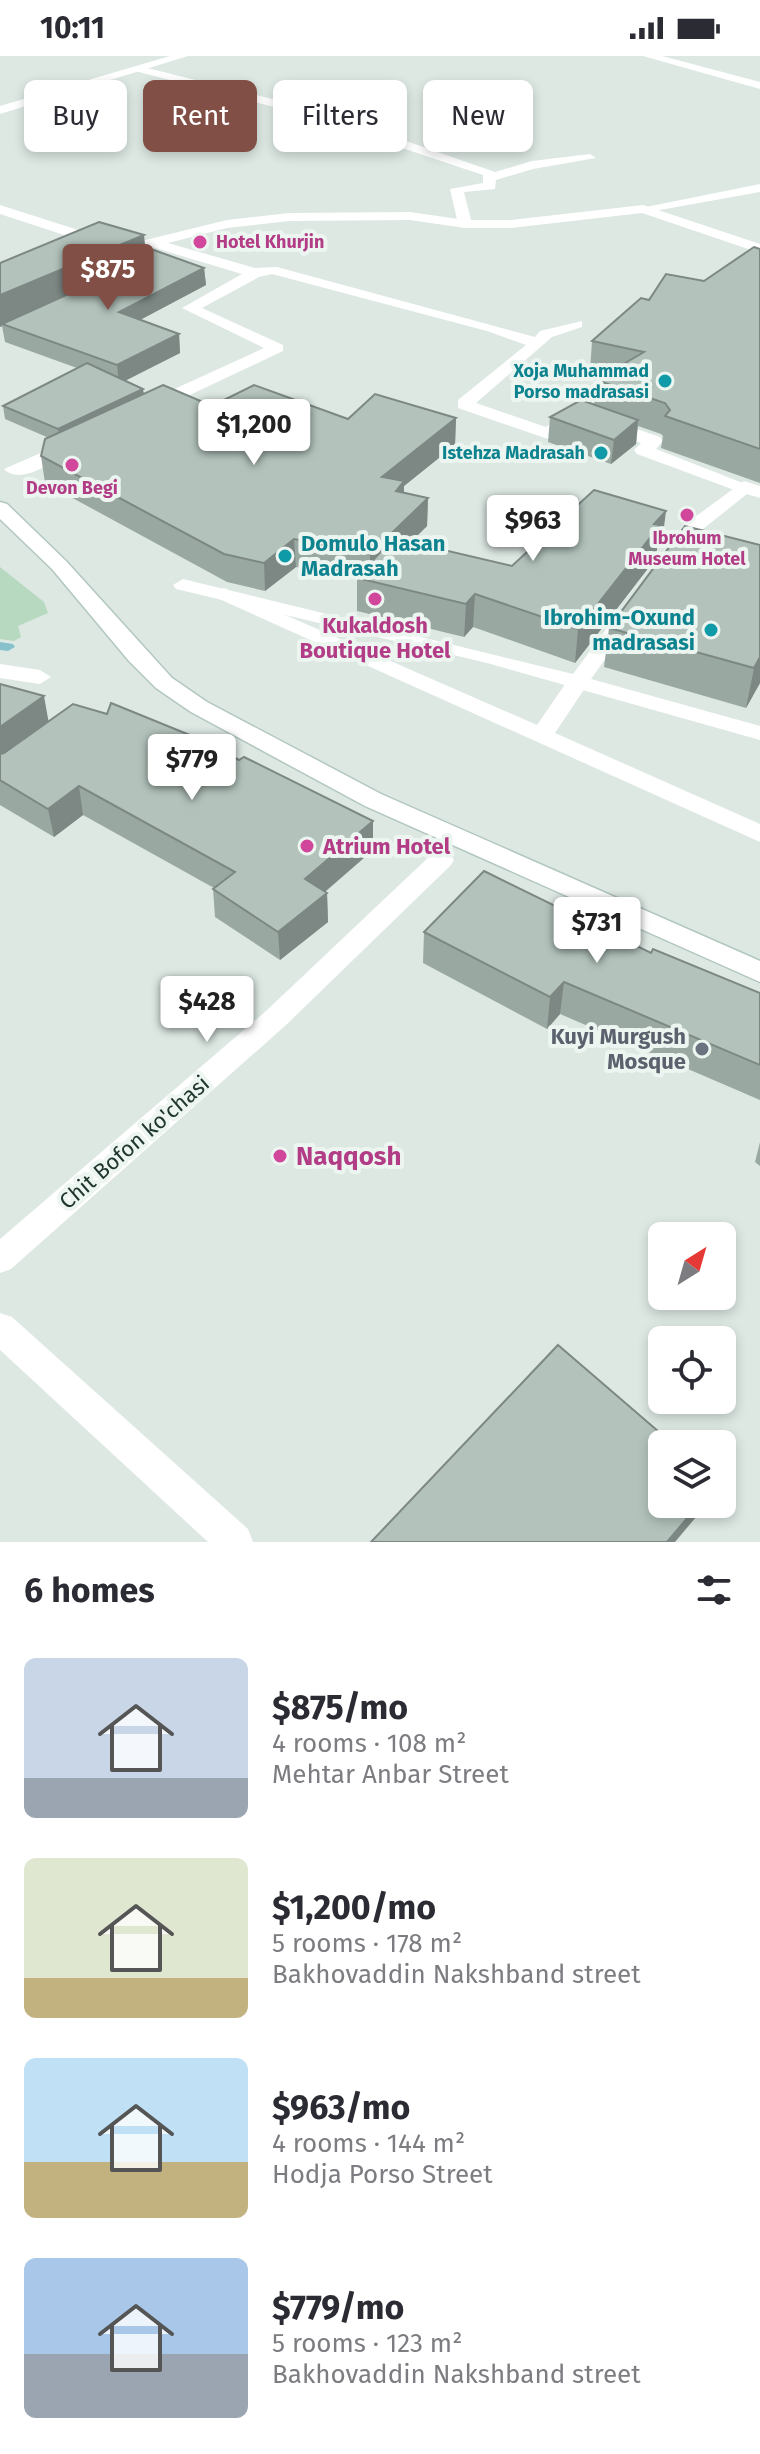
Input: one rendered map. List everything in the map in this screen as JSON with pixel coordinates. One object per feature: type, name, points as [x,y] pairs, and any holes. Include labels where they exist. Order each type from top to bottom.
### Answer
[{"type":"street","points":[[0,110],[182,56]]},
{"type":"street","points":[[649,56],[760,86]]},
{"type":"street","points":[[139,69],[352,123],[355,128],[455,160],[491,177],[532,165],[590,158]]},
{"type":"street","points":[[465,224],[457,189],[490,186],[491,177]]},
{"type":"street","points":[[0,209],[124,250],[227,224],[289,217],[410,216],[465,224],[511,224],[643,209],[760,188]]},
{"type":"street","points":[[643,209],[760,249]]},
{"type":"street","points":[[150,242],[255,273]]},
{"type":"street","points":[[141,413],[277,348],[190,308],[255,273],[272,270],[371,295],[538,344]]},
{"type":"street","points":[[576,324],[546,334],[538,344],[464,404],[548,434],[576,414],[654,441],[643,450],[752,489]]},
{"type":"street","points":[[13,469],[19,471],[90,434]]},
{"type":"street","points":[[663,567],[691,529],[752,489]]},
{"type":"street","points":[[0,508],[59,565],[137,656],[164,683],[199,707],[373,800],[760,972]]},
{"type":"street","points":[[183,585],[578,682],[760,733]]},
{"type":"street","points":[[224,594],[760,834]]},
{"type":"street","points":[[541,737],[635,606]]},
{"type":"street","points":[[0,671],[40,677]]},
{"type":"street","name":"Chit Bofon ko'chasi","points":[[0,1259],[276,1018],[441,860]]},
{"type":"street","points":[[0,1328],[235,1542]]},
{"type":"green space","points":[[0,567],[44,602],[48,613],[18,626],[21,637],[14,641],[0,639]]},
{"type":"building","points":[[99,222],[144,235],[0,295],[0,263]]},
{"type":"building","points":[[754,247],[760,249],[760,449],[665,416],[670,410],[665,403],[596,380],[644,352],[592,341],[641,298],[649,300],[666,274],[704,281]]},
{"type":"building","points":[[148,248],[204,268],[119,312],[179,334],[117,365],[2,324],[148,258]]},
{"type":"building","points":[[87,363],[143,389],[58,429],[3,406]]},
{"type":"building","points":[[163,385],[212,406],[254,385],[348,419],[375,394],[456,418],[382,477],[404,481],[396,491],[428,498],[370,554],[294,539],[264,563],[224,554],[41,456],[45,439]]},
{"type":"building","points":[[581,400],[638,420],[614,440],[550,417]]},
{"type":"building","points":[[594,490],[666,511],[654,524],[660,525],[578,629],[475,594],[466,604],[357,578],[393,538],[512,566]]},
{"type":"building","points":[[685,526],[760,545],[760,657],[754,668],[609,628]]},
{"type":"building","points":[[0,684],[44,696],[0,727]]},
{"type":"building","points":[[111,703],[197,738],[239,760],[244,757],[373,821],[305,879],[327,893],[278,932],[213,889],[235,872],[79,786],[48,809],[0,780],[0,754],[73,704],[107,714]]},
{"type":"building","points":[[484,871],[651,953],[653,949],[760,993],[760,1065],[564,982],[550,997],[424,932]]},
{"type":"building","points":[[558,1345],[657,1430],[648,1430],[648,1518],[687,1518],[667,1542],[371,1542]]},
{"type":"waterway","points":[[0,646],[8,647]]},
{"type":"place","name":"Hotel Khurjin","points":[[200,242]]},
{"type":"place","name":"Xoja Muhammad Porso madrasasi","points":[[665,381]]},
{"type":"place","name":"Istehza Madrasah","points":[[601,453]]},
{"type":"place","name":"Devon Begi","points":[[72,465]]},
{"type":"place","name":"Ibrohum Museum Hotel","points":[[687,515]]},
{"type":"place","name":"Domulo Hasan Madrasah","points":[[285,556]]},
{"type":"place","name":"Kukaldosh Boutique Hotel","points":[[375,599]]},
{"type":"place","name":"Ibrohim-Oxund madrasasi","points":[[711,630]]},
{"type":"place","name":"Atrium Hotel","points":[[307,846]]},
{"type":"place","name":"Kuyi Murgush Mosque","points":[[702,1049]]},
{"type":"place","name":"Naqqosh","points":[[280,1156]]}]
